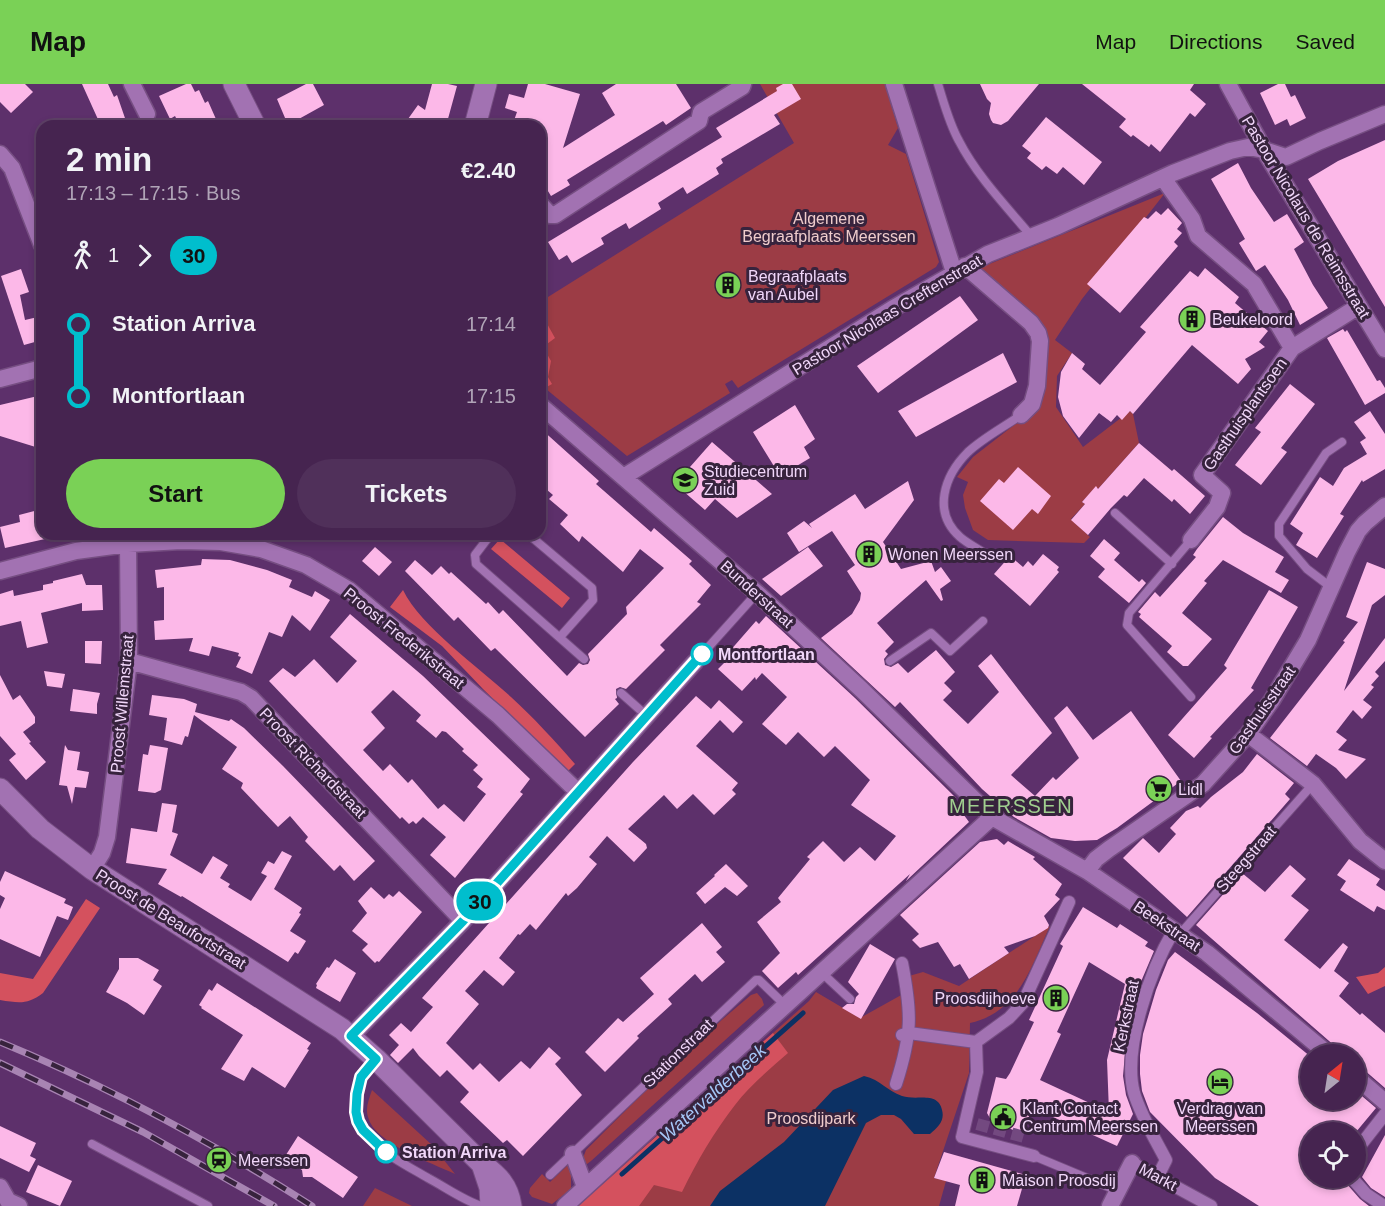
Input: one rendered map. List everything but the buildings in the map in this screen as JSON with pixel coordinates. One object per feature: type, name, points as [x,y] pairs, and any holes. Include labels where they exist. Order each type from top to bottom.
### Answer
[{"type":"street","points":[[132,84],[147,114]]},
{"type":"street","points":[[234,84],[252,120]]},
{"type":"street","points":[[477,120],[486,84]]},
{"type":"street","points":[[546,211],[550,215],[555,215],[699,121],[702,112],[742,87],[743,84]]},
{"type":"street","points":[[894,84],[960,269],[1031,323],[1038,333],[1040,341],[1037,386],[1032,404],[1021,415]]},
{"type":"street","name":"Pastoor Nicolaus de Reimsstraat","points":[[1228,84],[1264,150],[1385,349]]},
{"type":"street","name":"Pastoor Nicolaas Creftenstraat","points":[[625,476],[840,341],[988,254],[1230,151],[1248,147],[1286,157],[1385,114]]},
{"type":"street","points":[[0,154],[12,168],[36,230]]},
{"type":"street","name":"Gasthuisplantsoen","points":[[1163,178],[1192,219],[1198,236],[1254,284],[1292,348]]},
{"type":"street","name":"Gasthuisplantsoen","points":[[1191,540],[1217,507],[1222,493],[1202,475],[1292,348],[1359,306]]},
{"type":"street","points":[[0,379],[36,370]]},
{"type":"street","name":"Bunderstraat","points":[[546,410],[625,476],[864,688],[993,817]]},
{"type":"street","name":"Gasthuisstraat","points":[[1087,871],[1109,849],[1203,784],[1248,734],[1294,666],[1358,531],[1385,506]]},
{"type":"street","name":"Proost Frederikstraat","points":[[0,571],[123,540]]},
{"type":"street","name":"Proost Willemstraat","points":[[92,869],[102,853],[107,837],[129,661],[127,540]]},
{"type":"street","name":"Proost Frederikstraat","points":[[154,540],[220,543],[261,549],[306,565],[349,590],[498,715],[578,792]]},
{"type":"street","name":"Proost Richardstraat","points":[[129,661],[241,692],[251,698],[463,921]]},
{"type":"street","points":[[351,1036],[463,921],[695,662]]},
{"type":"street","points":[[1248,734],[1312,784],[1360,841],[1385,861]]},
{"type":"street","name":"Proost de Beaufortstraat","points":[[0,789],[40,829],[92,869],[328,1019],[351,1036],[500,1179],[507,1187],[511,1206]]},
{"type":"street","points":[[565,1206],[993,817]]},
{"type":"street","name":"Beekstraat","points":[[993,817],[1087,871],[1177,932],[1233,973],[1316,1044]]},
{"type":"street","points":[[906,1030],[976,1042],[1009,1018],[1023,1003],[1069,902]]},
{"type":"street","name":"Kerkstraat","points":[[1158,1176],[1166,1160],[1130,1094],[1138,1024],[1150,980],[1160,955],[1177,932]]},
{"type":"street","points":[[896,1084],[906,1051],[909,1000],[902,963]]},
{"type":"street","points":[[976,1042],[977,1072],[962,1137],[1034,1156]]},
{"type":"street","points":[[1366,1086],[1385,1102]]},
{"type":"street","points":[[1366,1138],[1385,1114]]},
{"type":"street","points":[[573,1154],[585,1187]]},
{"type":"street","name":"Markt","points":[[1114,1199],[1132,1163],[1211,1206]]},
{"type":"street","points":[[482,1164],[490,1188],[483,1205]]},
{"type":"street","points":[[0,1187],[8,1201],[18,1206]]},
{"type":"street","points":[[1361,1188],[1384,1206]]},
{"type":"lane","points":[[939,84],[954,131],[972,163],[1032,237]]},
{"type":"lane","points":[[987,555],[960,538],[951,527],[943,513],[946,485],[952,472],[970,450],[1021,415]]},
{"type":"lane","points":[[1332,588],[1307,569],[1279,536],[1280,524],[1326,453],[1342,442]]},
{"type":"lane","points":[[1115,513],[1172,564]]},
{"type":"lane","points":[[486,540],[475,555],[476,564],[584,659]]},
{"type":"lane","points":[[535,540],[592,588],[593,600],[560,637]]},
{"type":"lane","name":"Gasthuisplantsoen","points":[[1191,540],[1129,613],[1127,625],[1191,697]]},
{"type":"lane","points":[[695,662],[757,592]]},
{"type":"lane","points":[[890,661],[931,633],[950,651],[983,621]]},
{"type":"lane","points":[[621,693],[646,716]]},
{"type":"lane","name":"Steegstraat","points":[[1177,932],[1312,784]]},
{"type":"lane","points":[[821,972],[850,999]]},
{"type":"lane","name":"Stationstraat","points":[[550,1175],[756,980],[759,980],[785,1005]]},
{"type":"lane","points":[[376,1059],[363,1073],[357,1094],[356,1112],[363,1130],[386,1152],[483,1205]]},
{"type":"lane","points":[[92,1144],[208,1206]]},
{"type":"lane","name":"Markt","points":[[1034,1156],[1114,1199]]},
{"type":"green space","name":"Algemene Begraafplaats Meerssen","points":[[760,84],[885,84],[898,128],[888,145],[906,154],[939,262],[936,267],[738,388],[732,380],[725,384],[730,393],[627,456],[546,389],[546,298],[794,143]]},
{"type":"green space","points":[[1165,193],[1082,299],[1055,340],[1072,353],[1057,376],[1056,407],[1083,447],[1130,411],[1133,414],[1139,443],[1098,489],[1096,487],[1082,502],[1085,504],[1071,519],[1090,537],[1084,543],[988,540],[973,530],[963,495],[968,482],[957,477],[973,457],[1040,405],[1047,344],[977,269]]},
{"type":"green space","name":"Proosdijpark","points":[[1050,926],[1029,972],[1012,998],[987,1017],[970,1023],[969,1073],[934,1178],[946,1181],[939,1206],[578,1206],[809,1001],[816,992],[860,1018],[912,989],[909,976],[923,972],[959,986]]},
{"type":"green space","points":[[757,993],[764,1005],[591,1161],[587,1164],[582,1161],[586,1150],[667,1070],[729,1013],[751,995]]},
{"type":"green space","points":[[372,1090],[432,1145],[455,1174],[405,1151],[381,1135],[367,1114]]},
{"type":"green space","points":[[569,1164],[571,1189],[552,1204],[532,1197],[529,1193],[530,1188],[542,1174],[550,1182]]},
{"type":"green space","points":[[375,1188],[412,1206],[363,1206]]},
{"type":"shaded area","points":[[546,322],[555,338],[546,345]]},
{"type":"shaded area","points":[[546,352],[551,361],[548,377],[552,384],[546,387]]},
{"type":"shaded area","points":[[501,540],[570,598],[562,608],[491,549]]},
{"type":"shaded area","points":[[403,590],[423,618],[437,632],[511,697],[559,746],[575,764],[567,772],[442,646],[390,607]]},
{"type":"shaded area","points":[[86,899],[100,908],[43,993],[32,1000],[23,1002],[0,1000],[0,973],[33,979]]},
{"type":"shaded area","points":[[1385,967],[1385,986],[1368,994],[1356,977],[1378,973]]},
{"type":"shaded area","points":[[773,1033],[788,1053],[735,1105],[706,1147],[682,1192],[654,1185],[639,1206],[578,1206]]},
{"type":"water","points":[[864,1076],[902,1096],[936,1101],[942,1110],[943,1117],[940,1124],[930,1134],[914,1134],[901,1119],[894,1115],[881,1115],[866,1123],[825,1206],[710,1206],[720,1191],[784,1142],[833,1090]]},
{"type":"waterway","name":"Watervalderbeek","points":[[622,1174],[803,1013]]},
{"type":"tunnel","points":[[977,1124],[1024,1137]]},
{"type":"railway","points":[[0,1042],[41,1059],[159,1117],[312,1206]]},
{"type":"railway","points":[[0,1063],[143,1132],[274,1206]]},
{"type":"bus line","name":"30","points":[[386,1152],[370,1138],[358,1121],[357,1094],[361,1077],[376,1059],[351,1036],[463,921],[702,654]]},
{"type":"place","name":"Begraafplaats van Aubel","points":[[728,285]]},
{"type":"place","name":"Beukeloord","points":[[1192,319]]},
{"type":"place","name":"Studiecentrum Zuid","points":[[685,480]]},
{"type":"place","name":"Wonen Meerssen","points":[[869,554]]},
{"type":"place","name":"Montfortlaan","points":[[702,654]]},
{"type":"place","name":"Lidl","points":[[1159,789]]},
{"type":"place","name":"Proosdijhoeve","points":[[1056,998]]},
{"type":"place","name":"Verdrag van Meerssen","points":[[1220,1082]]},
{"type":"place","name":"Klant Contact Centrum Meerssen","points":[[1003,1117]]},
{"type":"place","name":"Station Arriva","points":[[386,1152]]},
{"type":"place","name":"Meerssen","points":[[219,1160]]},
{"type":"place","name":"Maison Proosdij","points":[[982,1180]]},
{"type":"district","name":"MEERSSEN","points":[[1011,806]]}]
